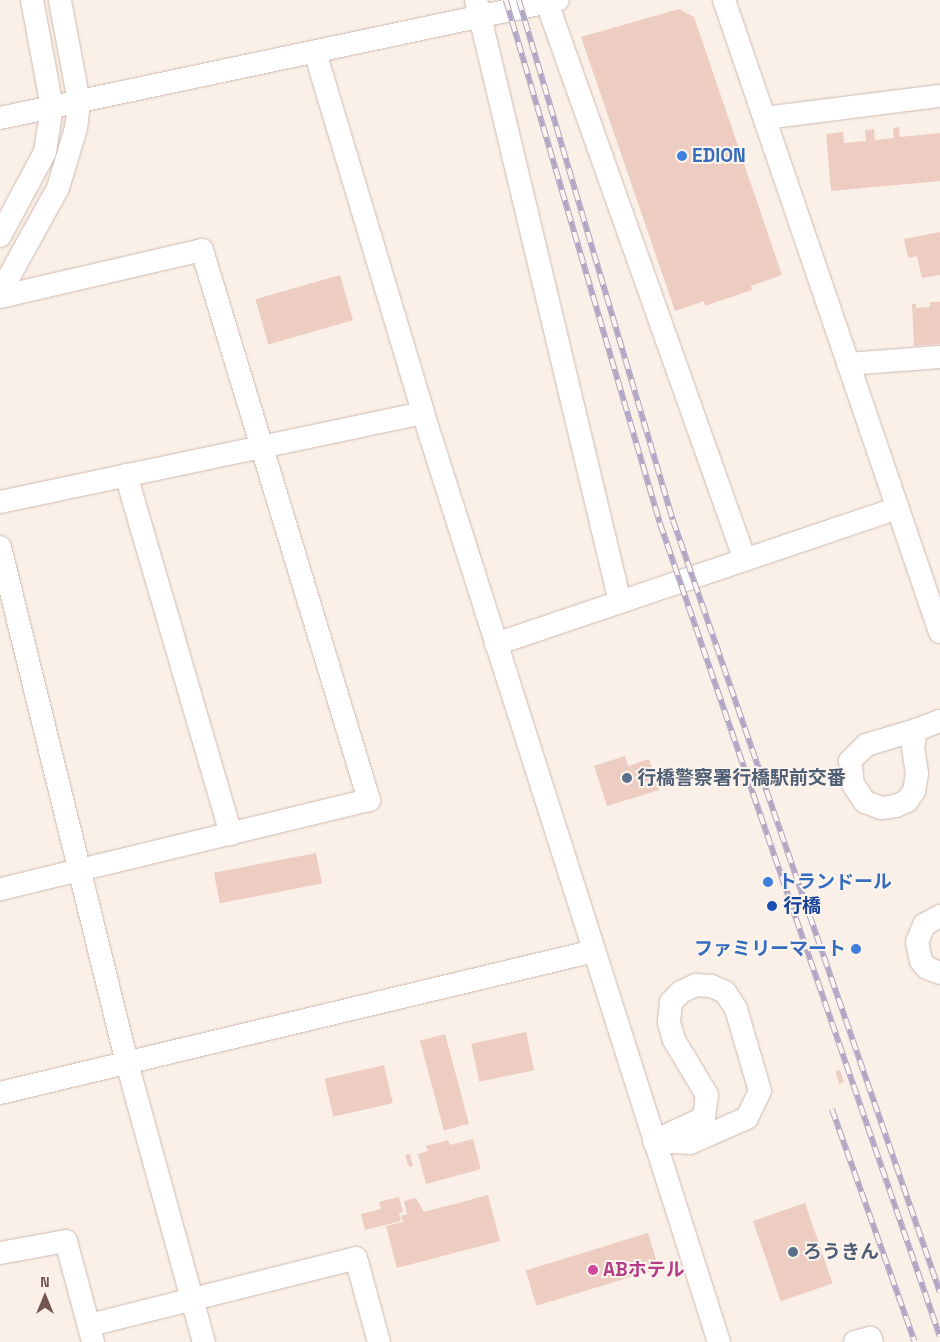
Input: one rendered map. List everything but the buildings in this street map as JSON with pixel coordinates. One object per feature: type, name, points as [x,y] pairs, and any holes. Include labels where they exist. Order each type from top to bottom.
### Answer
[{"type":"street","points":[[0,236],[45,152],[52,107],[32,0]]},
{"type":"street","points":[[0,295],[58,188],[74,136],[79,102],[60,0]]},
{"type":"street","points":[[724,0],[766,118],[940,632]]},
{"type":"street","points":[[0,118],[315,52],[478,8],[551,1],[745,560]]},
{"type":"street","points":[[478,8],[620,602]]},
{"type":"street","points":[[315,52],[422,413],[719,1342]]},
{"type":"street","points":[[766,118],[940,96]]},
{"type":"street","points":[[0,295],[202,250],[369,800],[0,889]]},
{"type":"street","points":[[848,364],[940,356]]},
{"type":"street","points":[[0,502],[262,445],[422,413]]},
{"type":"street","points":[[126,475],[231,834]]},
{"type":"street","points":[[496,644],[897,508]]},
{"type":"street","points":[[0,547],[81,870],[126,1063],[204,1342]]},
{"type":"street","points":[[916,730],[940,721]]},
{"type":"street","points":[[940,916],[924,925],[917,942],[921,961],[927,968],[940,974]]},
{"type":"street","points":[[0,1093],[594,951]]},
{"type":"street","points":[[696,985],[711,986],[725,992],[736,1009],[760,1091],[747,1118],[690,1143],[654,1140],[704,1118],[707,1095],[674,1040],[669,1022],[671,1002],[681,992],[696,985]]},
{"type":"street","points":[[0,1253],[66,1241],[92,1333],[192,1298],[356,1258],[378,1342]]},
{"type":"street","points":[[854,1342],[870,1338],[872,1342]]},
{"type":"railway","points":[[506,0],[660,523],[940,1336]]},
{"type":"railway","points":[[519,0],[673,520],[940,1292]]},
{"type":"railway","points":[[832,1109],[915,1342]]},
{"type":"place","name":"EDION","points":[[682,156]]},
{"type":"place","name":"行橋警察署行橋駅前交番","points":[[627,778]]},
{"type":"place","name":"トランドール","points":[[768,882]]},
{"type":"place","name":"行橋","points":[[772,906]]},
{"type":"place","name":"ファミリーマート","points":[[856,949]]},
{"type":"place","name":"ろうきん","points":[[793,1252]]},
{"type":"place","name":"ABホテル","points":[[593,1270]]}]
